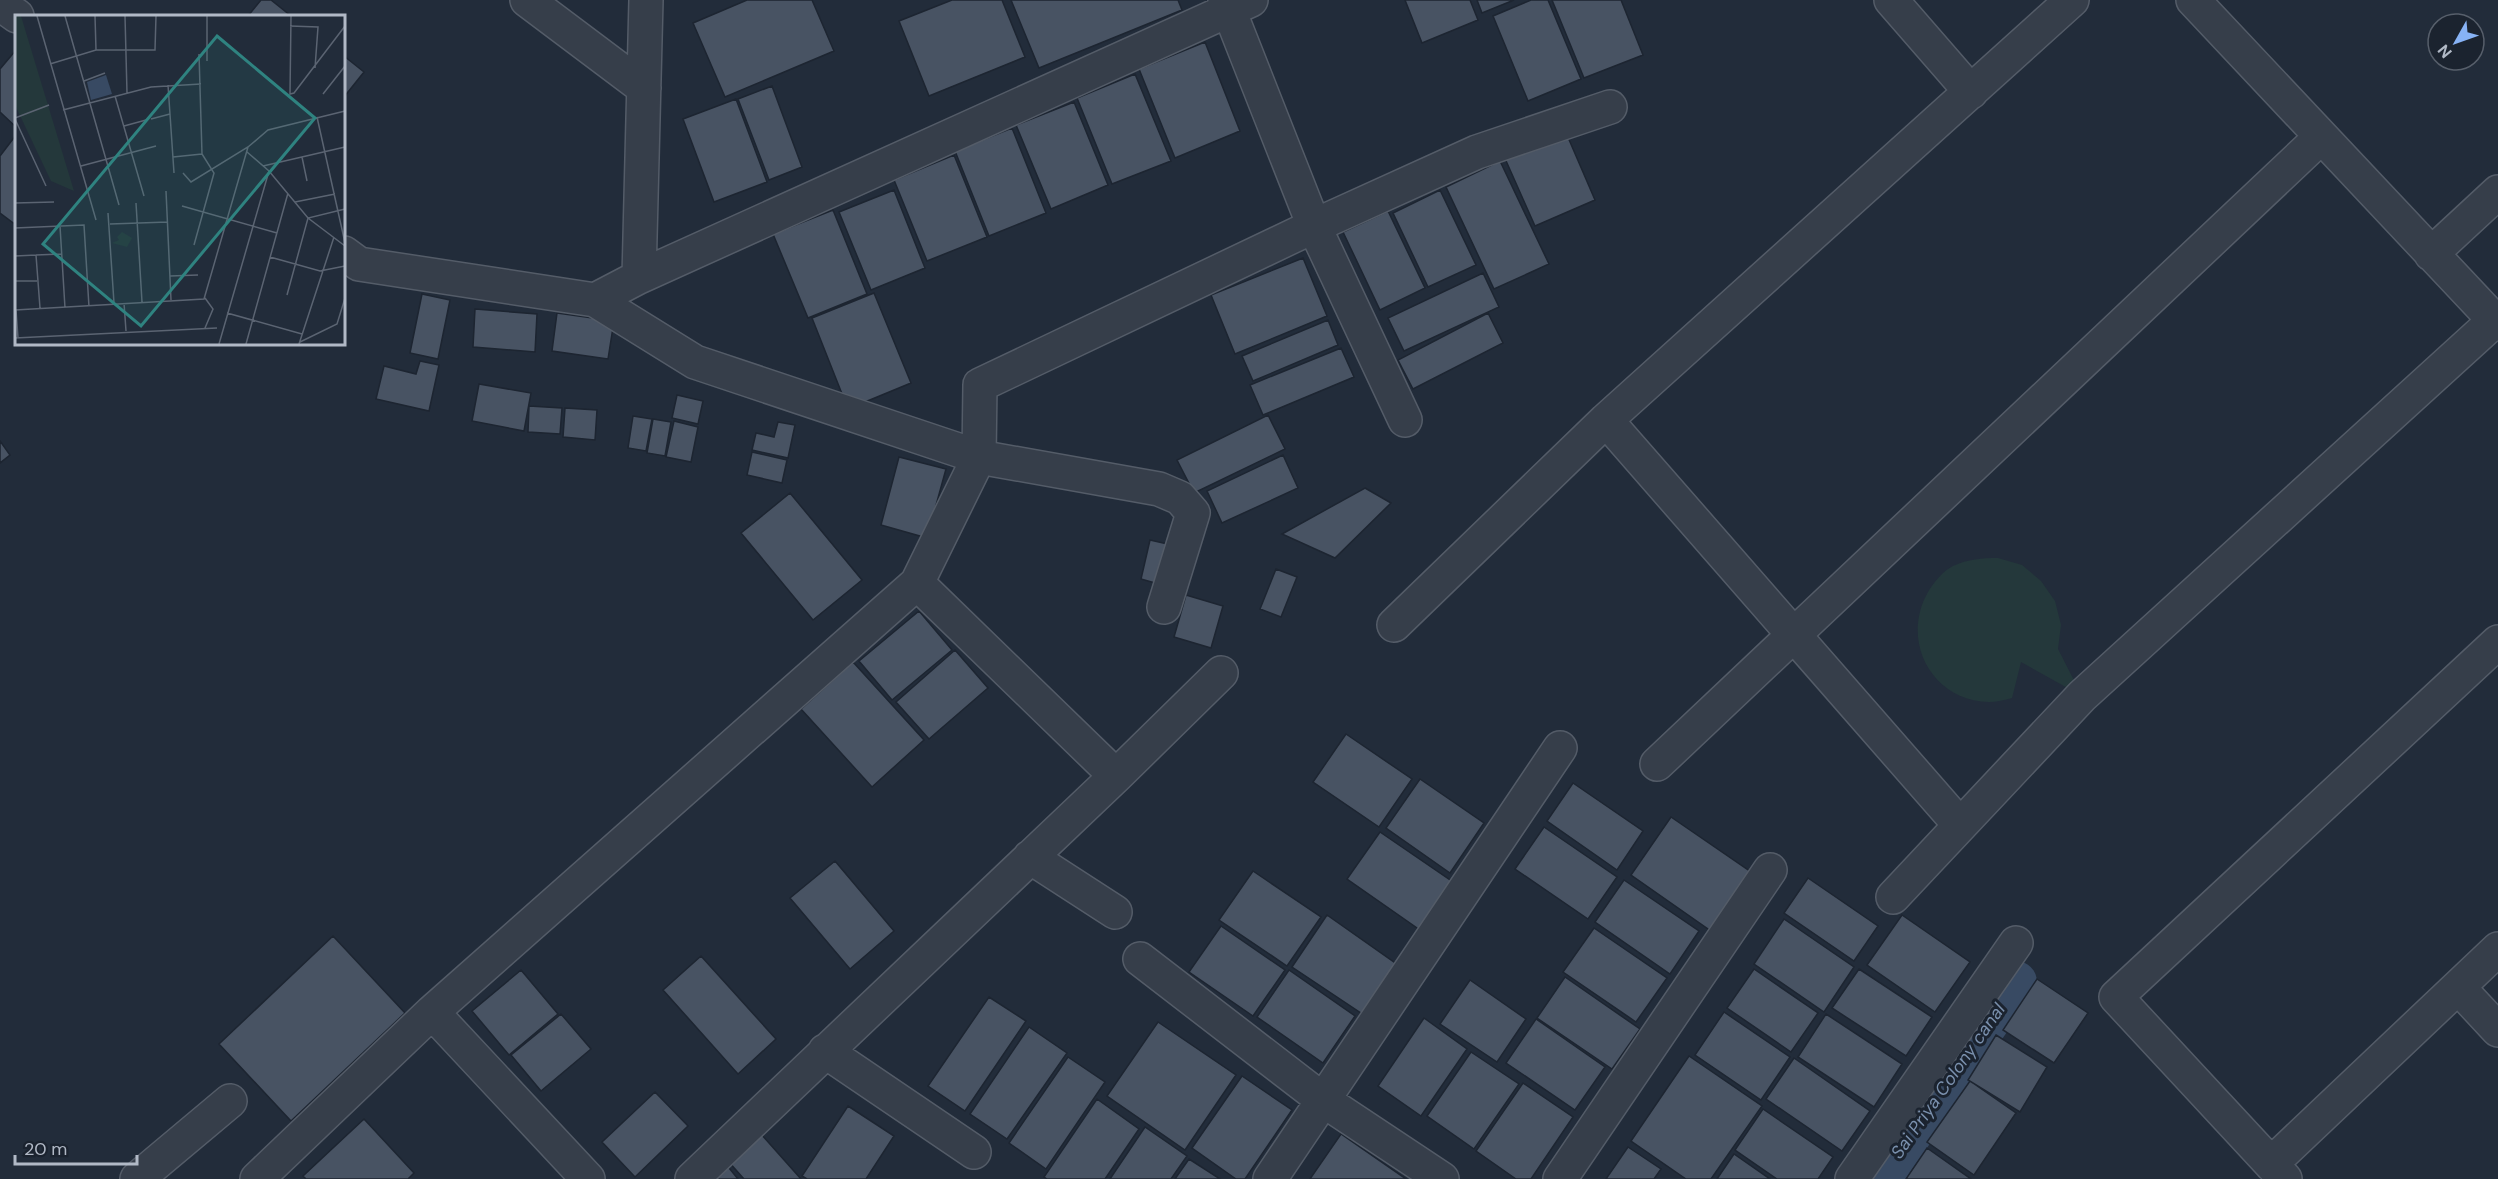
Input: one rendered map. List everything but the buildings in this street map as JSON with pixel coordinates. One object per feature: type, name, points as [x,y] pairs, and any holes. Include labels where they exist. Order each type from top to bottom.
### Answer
[{"type":"street","points":[[527,0],[644,88]]},
{"type":"street","points":[[1892,0],[1971,92]]},
{"type":"street","points":[[1394,625],[1606,420],[2072,0]]},
{"type":"street","points":[[1893,897],[2082,696],[2496,323],[2193,0]]},
{"type":"street","points":[[639,277],[644,88],[650,2]]},
{"type":"street","points":[[595,300],[639,277],[1235,3],[1314,226],[1405,420]]},
{"type":"street","points":[[0,4],[16,15]]},
{"type":"street","points":[[257,1179],[432,1012],[917,583],[979,457],[980,385],[1314,226],[1477,152],[1610,107]]},
{"type":"street","points":[[1657,764],[2321,137]]},
{"type":"street","points":[[2431,254],[2498,192]]},
{"type":"street","points":[[345,254],[359,264],[595,300],[695,362],[979,457],[1158,489],[1180,498],[1193,513],[1164,607]]},
{"type":"street","points":[[1606,420],[1960,825]]},
{"type":"street","points":[[917,583],[1116,777]]},
{"type":"street","points":[[2498,642],[2116,998],[2278,1171],[2498,949]]},
{"type":"street","points":[[692,1179],[1116,777],[1221,673]]},
{"type":"street","points":[[1270,1179],[1560,748]]},
{"type":"street","points":[[1030,857],[1114,912]]},
{"type":"street","points":[[1560,1179],[1770,870]]},
{"type":"street","points":[[1852,1179],[2016,943]]},
{"type":"street","points":[[1140,959],[1323,1100],[1442,1179]]},
{"type":"street","points":[[2458,987],[2498,1030]]},
{"type":"street","points":[[432,1012],[588,1179]]},
{"type":"street","points":[[825,1052],[974,1152]]},
{"type":"street","points":[[137,1179],[230,1101]]},
{"type":"green space","points":[[1998,558],[2022,565],[2041,581],[2055,601],[2061,625],[2058,649],[2082,696],[2021,662],[2012,698],[1989,702],[1969,699],[1951,691],[1937,680],[1927,665],[1920,648],[1918,630],[1920,611],[1930,588],[1942,574],[1953,566],[1975,559]]},
{"type":"waterway","name":"Sai Priya Colony canal","points":[[1880,1179],[2016,982]]}]
